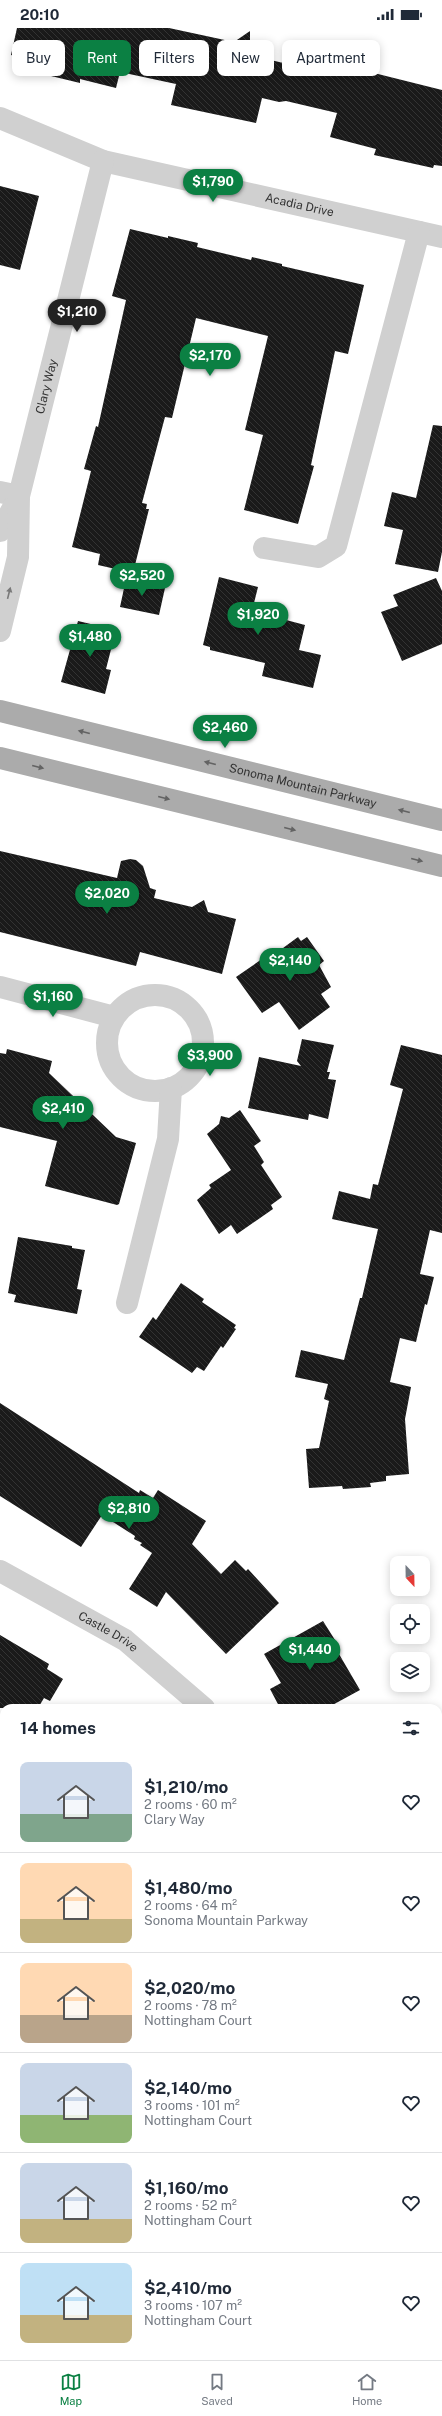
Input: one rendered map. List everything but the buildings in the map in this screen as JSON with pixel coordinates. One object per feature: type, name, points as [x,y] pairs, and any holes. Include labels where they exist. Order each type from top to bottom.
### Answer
[{"type":"main road","name":"Sonoma Mountain Parkway","points":[[0,711],[442,820]]},
{"type":"main road","points":[[0,758],[442,866]]},
{"type":"street","name":"Acadia Drive","points":[[0,118],[103,161],[442,237]]},
{"type":"street","name":"Clary Way","points":[[0,531],[103,161]]},
{"type":"street","points":[[264,548],[318,557],[336,546],[419,232]]},
{"type":"street","name":"Clary Way","points":[[0,631],[18,557],[10,494]]},
{"type":"street","points":[[0,987],[114,1017]]},
{"type":"street","points":[[161,995],[177,1000],[189,1008],[201,1027],[204,1044],[203,1053],[193,1073],[180,1084],[171,1088],[155,1091],[143,1090],[128,1083],[119,1075],[107,1051],[108,1035],[114,1017],[125,1005],[136,998],[161,995]]},
{"type":"street","points":[[126,1303],[168,1139],[171,1088]]},
{"type":"street","name":"Castle Drive","points":[[0,1571],[125,1640],[199,1704]]}]
